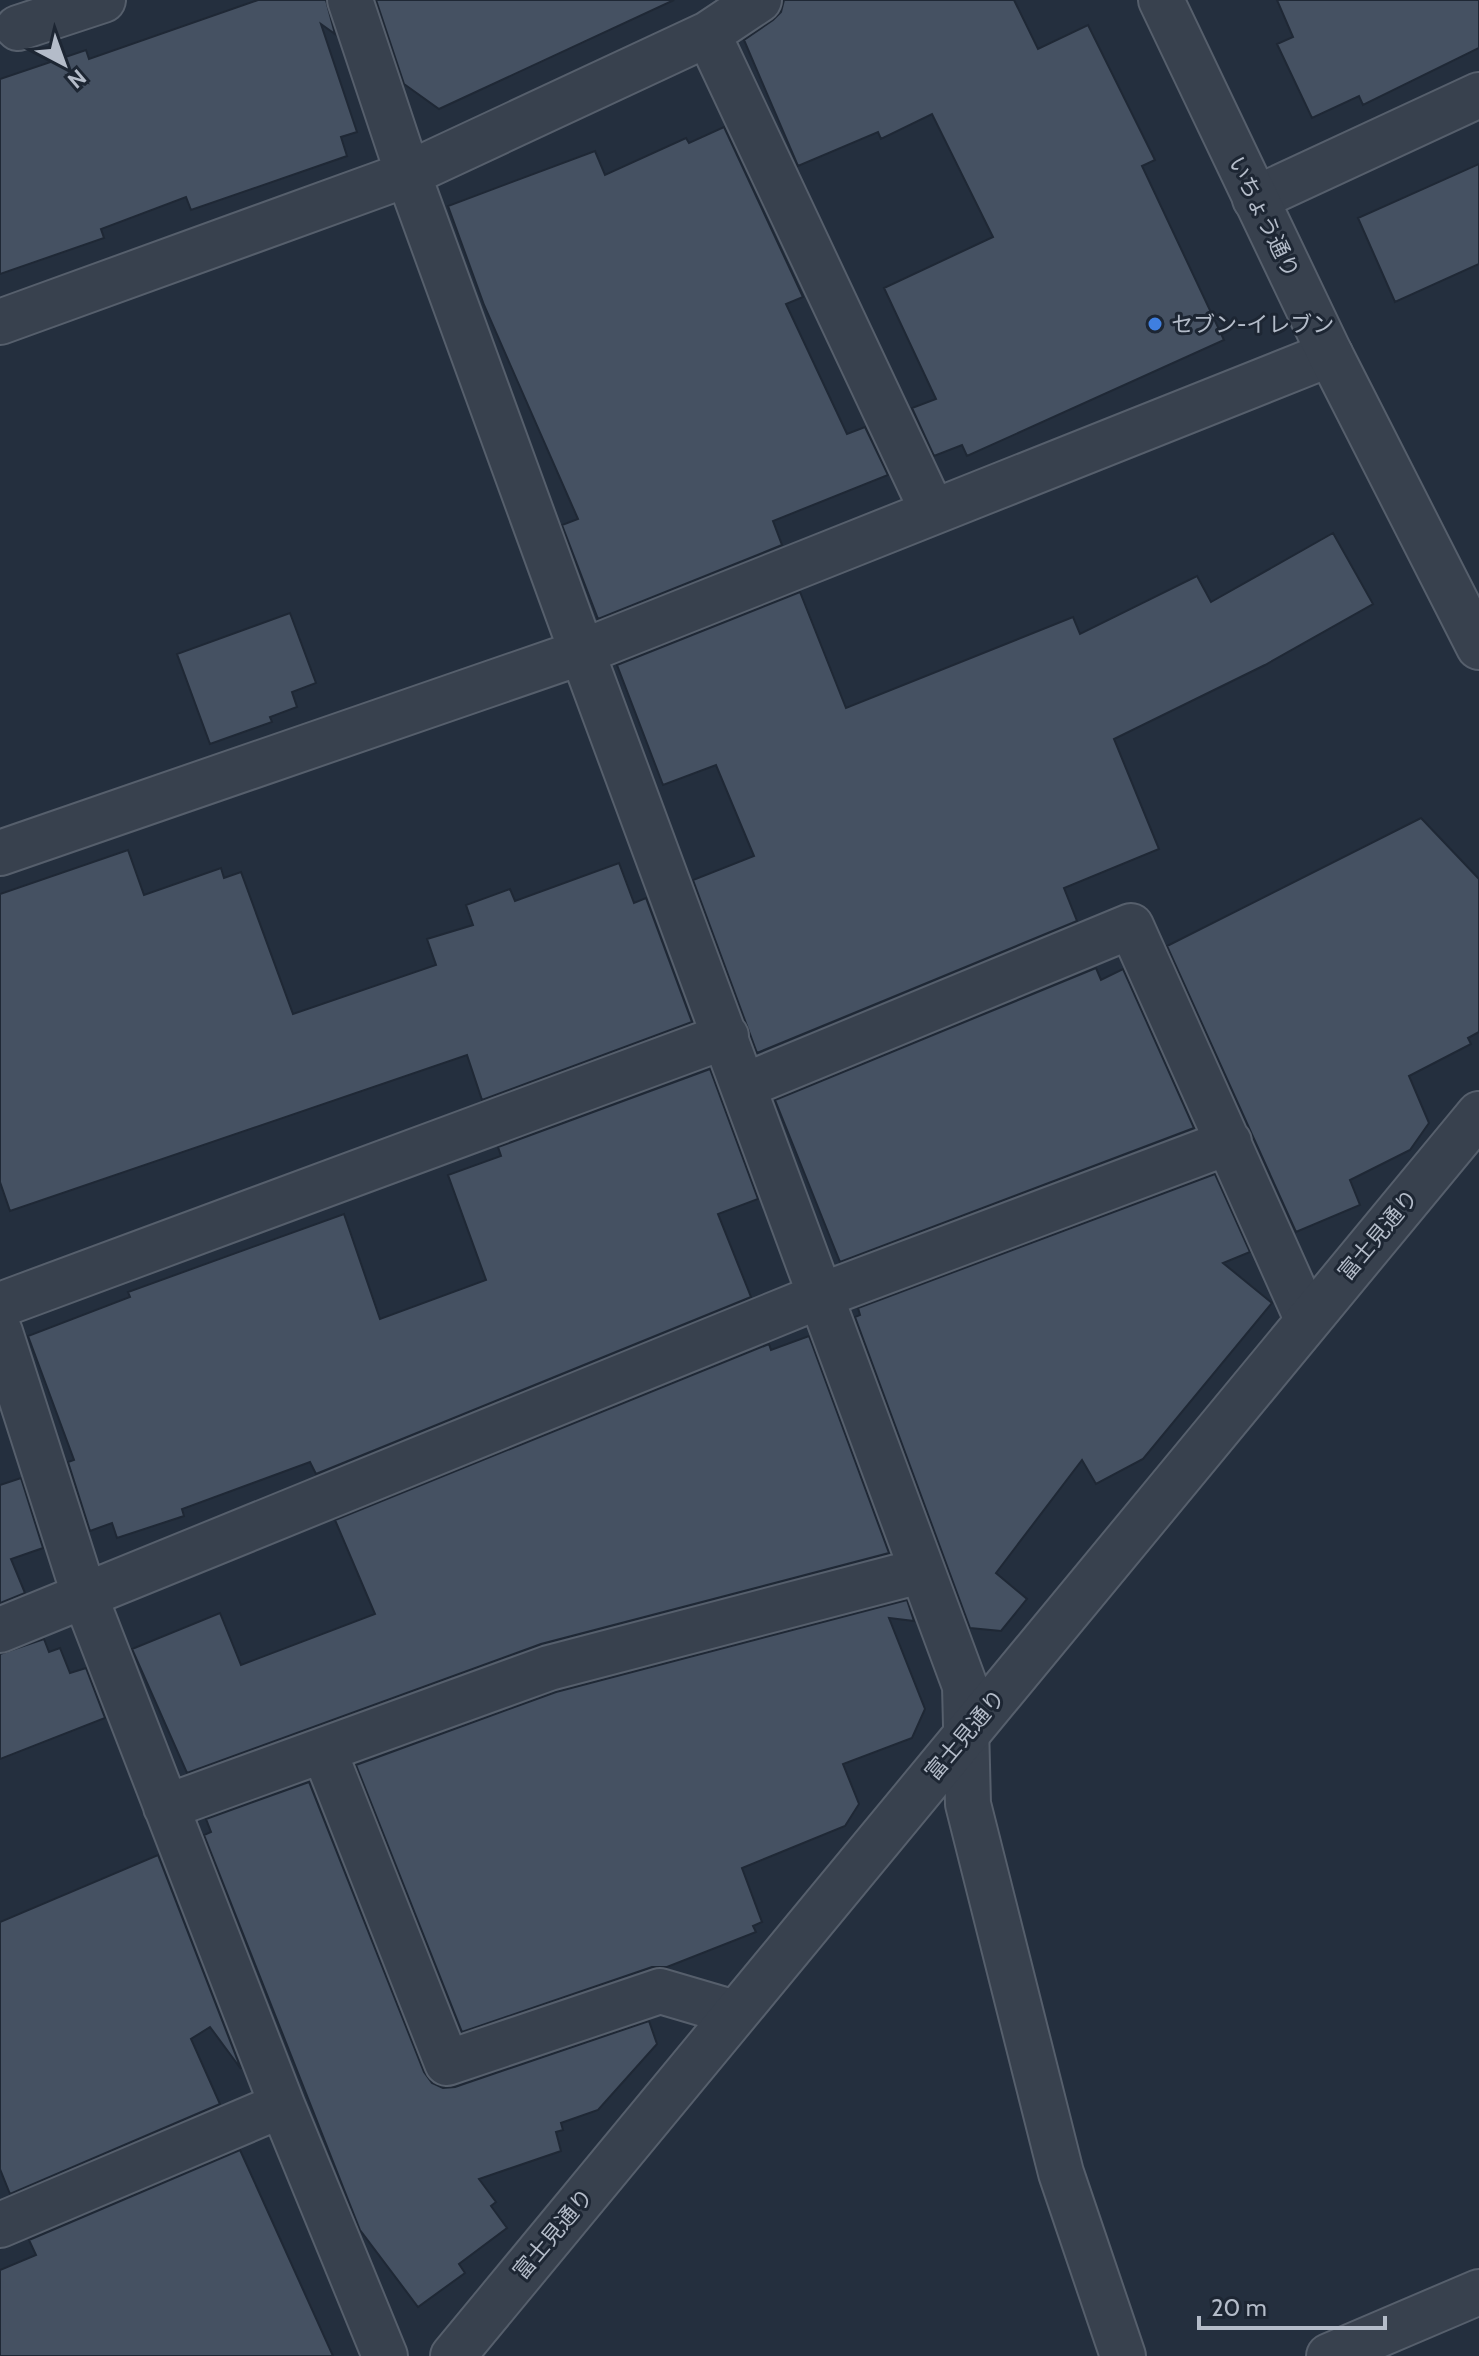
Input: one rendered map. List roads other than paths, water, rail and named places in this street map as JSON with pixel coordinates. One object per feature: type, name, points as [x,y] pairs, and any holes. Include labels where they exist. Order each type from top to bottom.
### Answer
[{"type":"street","points":[[18,28],[103,0]]},
{"type":"street","points":[[350,0],[408,174],[582,652],[965,1686],[968,1804],[1061,2173],[1123,2356]]},
{"type":"street","points":[[0,322],[408,174],[708,34],[759,0]]},
{"type":"street","name":"いちょう通り","points":[[1161,0],[1330,354],[1479,647]]},
{"type":"street","points":[[708,34],[932,510]]},
{"type":"street","points":[[1255,199],[1479,95]]},
{"type":"street","points":[[0,853],[582,652],[1330,354]]},
{"type":"street","points":[[744,1086],[1131,926],[1307,1319]]},
{"type":"street","points":[[0,1305],[726,1036]]},
{"type":"street","name":"富士見通り","points":[[453,2356],[1479,1114]]},
{"type":"street","points":[[0,1630],[820,1296],[1229,1142]]},
{"type":"street","points":[[0,1332],[84,1594],[282,2105],[385,2356]]},
{"type":"street","points":[[166,1807],[549,1668],[920,1571]]},
{"type":"street","points":[[324,1751],[447,2063],[660,1991],[735,2013]]},
{"type":"street","points":[[0,2225],[282,2105]]},
{"type":"street","points":[[1329,2356],[1479,2292]]},
{"type":"place","name":"セブン-イレブン","points":[[1155,324]]}]
